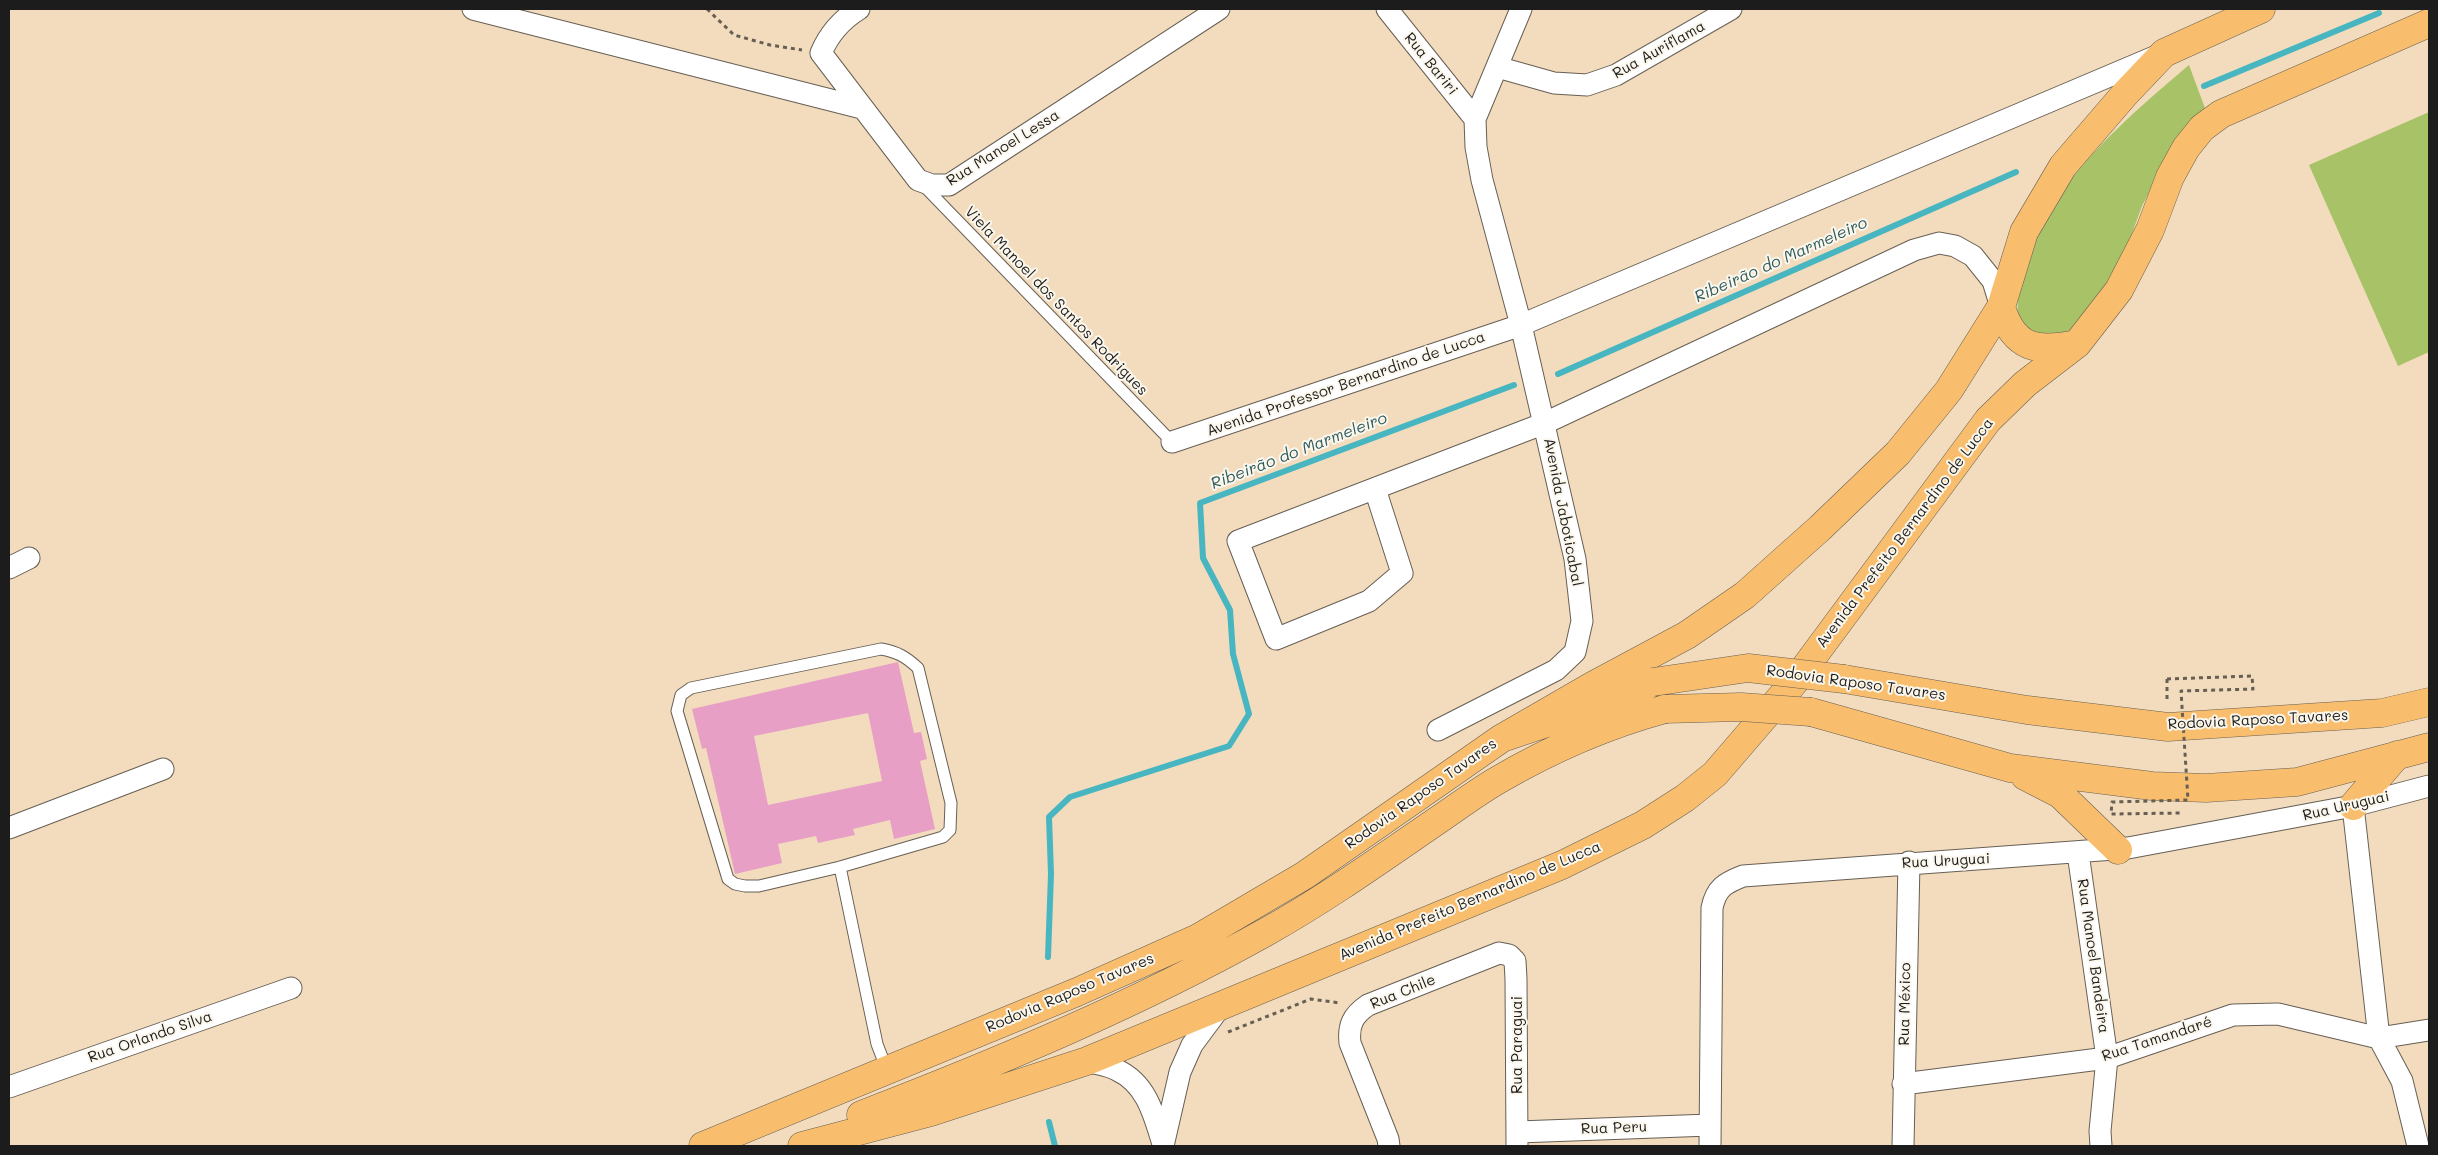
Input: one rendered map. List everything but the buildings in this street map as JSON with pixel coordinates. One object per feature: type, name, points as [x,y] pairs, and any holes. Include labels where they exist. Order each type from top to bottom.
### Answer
[{"type":"highway","points":[[1502,738],[1592,686],[1687,635],[1745,595],[1820,528],[1898,453],[1949,390],[2001,307],[2024,232],[2063,166],[2125,94],[2164,53],[2261,9]]},
{"type":"highway","name":"Avenida Prefeito Bernardino de Lucca","points":[[802,1146],[931,1112],[1087,1061],[1562,865],[1643,825],[1684,798],[1715,774],[1795,681],[1988,420],[2025,384],[2077,344],[2119,290],[2150,230],[2170,177],[2186,148],[2202,128],[2221,114],[2425,22]]},
{"type":"highway","points":[[2001,307],[2012,334],[2026,344],[2041,349],[2077,344]]},
{"type":"highway","name":"Rodovia Raposo Tavares","points":[[703,1146],[1076,992],[1198,938],[1305,875],[1502,738],[1624,697],[1653,682],[1748,668],[1844,679],[2027,710],[2168,727],[2382,713],[2429,702]]},
{"type":"highway","name":"Rodovia Raposo Tavares","points":[[780,1146],[939,1085],[1120,1007],[1283,922],[1342,887],[1497,780],[1570,742],[1623,720],[1665,709],[1741,707],[1811,712],[2010,768],[2152,786],[2206,788],[2297,782],[2429,747]]},
{"type":"highway","points":[[2353,806],[2397,755]]},
{"type":"highway","points":[[2010,768],[2060,794],[2118,850]]},
{"type":"street","points":[[473,9],[862,108]]},
{"type":"street","points":[[859,9],[848,16],[828,36],[821,53],[918,180]]},
{"type":"street","name":"Rua Manoel Lessa","points":[[918,180],[932,185],[949,185],[1219,9]]},
{"type":"street","name":"Rua Bariri","points":[[1388,9],[1475,119]]},
{"type":"street","points":[[1521,9],[1475,119],[1476,147],[1482,180],[1522,325]]},
{"type":"street","name":"Rua Auriflama","points":[[1497,67],[1554,83],[1587,85],[1616,76],[1730,9]]},
{"type":"street","name":"Avenida Professor Bernardino de Lucca","points":[[1172,442],[1522,325],[2164,53]]},
{"type":"street","points":[[1375,488],[1402,573],[1369,601],[1276,639],[1238,541],[1375,488],[1545,423],[1914,250],[1939,243],[1955,246],[1973,256],[1992,281],[2001,307]]},
{"type":"street","name":"Avenida Jaboticabal","points":[[1438,730],[1556,670],[1575,652],[1582,621],[1575,559],[1522,325]]},
{"type":"street","points":[[9,568],[28,558]]},
{"type":"street","points":[[9,828],[163,769]]},
{"type":"street","name":"Rua Uruguai","points":[[1710,1146],[1712,908],[1715,896],[1726,882],[1743,876],[1909,862],[2118,850],[2353,806],[2429,786]]},
{"type":"street","points":[[2353,806],[2379,1038],[2402,1081],[2418,1146]]},
{"type":"street","name":"Rua Manoel Bandeira","points":[[2078,853],[2107,1058],[2100,1131],[2101,1146]]},
{"type":"street","name":"Rua México","points":[[1903,1146],[1909,862]]},
{"type":"street","name":"Rua Chile","points":[[1389,1146],[1388,1139],[1350,1043],[1349,1031],[1356,1013],[1364,1007],[1499,953]]},
{"type":"street","name":"Rua Paraguai","points":[[1499,953],[1509,955],[1514,962],[1516,979],[1518,1139]]},
{"type":"street","name":"Rua Orlando Silva","points":[[9,1087],[291,988]]},
{"type":"street","points":[[1163,1145],[1180,1072],[1192,1045],[1221,1006]]},
{"type":"street","name":"Rua Tamandaré","points":[[1904,1084],[2107,1058],[2233,1015],[2278,1014],[2379,1038]]},
{"type":"street","points":[[2379,1038],[2429,1030]]},
{"type":"street","points":[[1087,1061],[1118,1070],[1143,1092],[1151,1105],[1163,1145]]},
{"type":"street","name":"Rua Peru","points":[[1518,1139],[1710,1125]]},
{"type":"lane","name":"Viela Manoel dos Santos Rodrigues","points":[[918,180],[1172,442]]},
{"type":"lane","points":[[881,649],[894,651],[906,656],[918,668],[952,802],[950,830],[943,837],[840,867],[759,886],[734,884],[728,878],[677,711],[681,695],[691,688],[881,649]]},
{"type":"lane","points":[[840,867],[877,1044],[887,1070]]},
{"type":"path","points":[[707,9],[734,35],[770,45],[821,53]]},
{"type":"path","points":[[2167,679],[2252,676],[2253,689],[2180,691],[2188,800],[2112,802],[2111,814],[2181,812]]},
{"type":"path","points":[[1225,1034],[1311,999],[1364,1007]]},
{"type":"green space","points":[[2189,65],[2209,119],[2169,154],[2142,206],[2115,280],[2063,341],[2019,335],[2019,293],[2028,254],[2046,217],[2069,182],[2097,149],[2127,119]]},
{"type":"green space","points":[[2429,112],[2429,352],[2398,366],[2309,165]]},
{"type":"waterway","name":"Ribeirão do Marmeleiro","points":[[2204,86],[2379,13]]},
{"type":"waterway","name":"Ribeirão do Marmeleiro","points":[[1558,374],[2016,172]]},
{"type":"waterway","name":"Ribeirão do Marmeleiro","points":[[1048,957],[1051,874],[1049,817],[1070,797],[1229,746],[1249,714],[1233,654],[1230,610],[1203,558],[1200,503],[1514,385]]},
{"type":"waterway","name":"Ribeirão do Marmeleiro","points":[[1049,1122],[1055,1146]]}]
